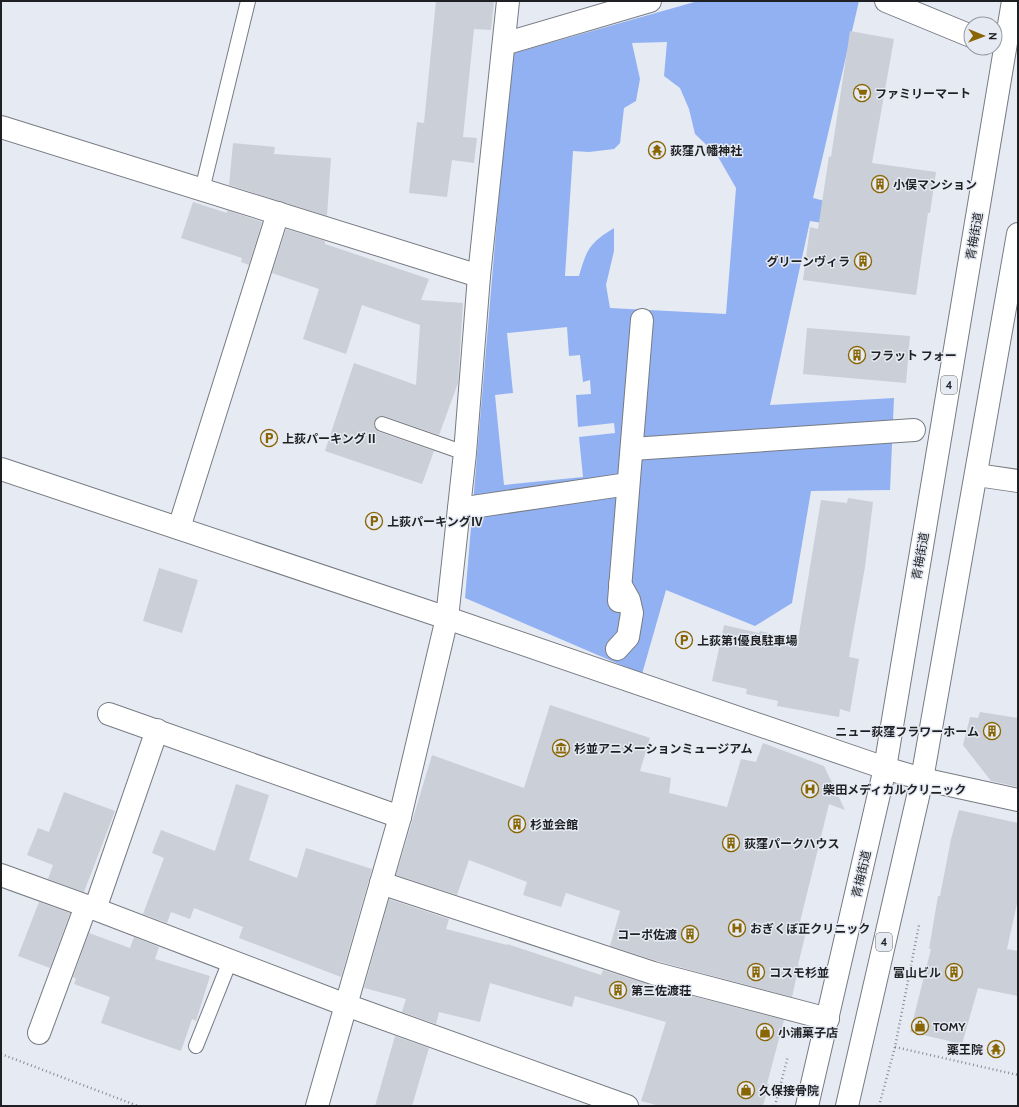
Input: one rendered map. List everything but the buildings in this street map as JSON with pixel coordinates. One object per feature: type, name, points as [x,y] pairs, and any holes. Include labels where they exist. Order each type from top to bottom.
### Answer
[{"type":"street","points":[[317,1106],[400,817],[447,618],[465,453],[479,276],[508,1]]},
{"type":"street","points":[[504,44],[650,1]]},
{"type":"street","points":[[886,1],[963,33]]},
{"type":"street","name":"青梅街道","points":[[1003,37],[1013,1]]},
{"type":"street","name":"青梅街道","points":[[807,1106],[885,768],[999,56]]},
{"type":"street","points":[[1,127],[479,276]]},
{"type":"street","points":[[179,528],[278,213]]},
{"type":"street","name":"4","points":[[847,1106],[922,779],[977,474],[1018,234]]},
{"type":"street","points":[[615,675],[617,641],[628,637],[632,613],[629,600],[620,592],[642,320]]},
{"type":"street","points":[[632,449],[914,430]]},
{"type":"street","points":[[1,469],[447,618],[885,768],[922,779],[1018,800]]},
{"type":"street","points":[[977,474],[1018,481]]},
{"type":"street","points":[[459,509],[628,484]]},
{"type":"street","points":[[109,714],[400,817]]},
{"type":"street","points":[[39,1033],[91,907],[157,730]]},
{"type":"street","points":[[1,875],[91,907],[346,1005],[627,1106]]},
{"type":"street","points":[[381,882],[653,973],[828,1019]]},
{"type":"lane","points":[[202,190],[248,1]]},
{"type":"lane","points":[[382,424],[465,453]]},
{"type":"lane","points":[[196,1046],[230,960]]},
{"type":"path","points":[[895,1047],[1018,1075]]},
{"type":"path","points":[[1,1054],[138,1106]]},
{"type":"shaded area","points":[[698,1],[859,1],[813,198],[910,223],[907,237],[810,221],[770,405],[894,398],[890,490],[811,491],[792,603],[755,626],[666,590],[642,674],[465,598],[511,54]],"holes":[[[667,42],[664,76],[680,88],[689,109],[695,134],[717,155],[736,188],[726,314],[610,308],[606,285],[614,251],[614,228],[594,242],[590,247],[584,259],[579,276],[565,276],[573,151],[589,152],[614,149],[620,143],[624,108],[636,101],[640,79],[632,43]],[[567,327],[569,356],[580,355],[583,382],[590,380],[591,394],[576,395],[578,427],[614,423],[615,433],[579,437],[583,477],[504,485],[495,395],[513,393],[507,333]]]},
{"type":"place","name":"ファミリーマート","points":[[862,93]]},
{"type":"place","name":"荻窪八幡神社","points":[[657,150]]},
{"type":"place","name":"小俣マンション","points":[[880,184]]},
{"type":"place","name":"グリーンヴィラ","points":[[863,261]]},
{"type":"place","name":"フラット フォー","points":[[857,355]]},
{"type":"place","name":"上荻パーキングⅡ","points":[[269,438]]},
{"type":"place","name":"上荻パーキングⅣ","points":[[374,521]]},
{"type":"place","name":"上荻第1優良駐車場","points":[[684,640]]},
{"type":"place","name":"ニュー荻窪フラワーホーム","points":[[992,731]]},
{"type":"place","name":"杉並アニメーションミュージアム","points":[[561,748]]},
{"type":"place","name":"柴田メディカルクリニック","points":[[810,789]]},
{"type":"place","name":"杉並会館","points":[[517,824]]},
{"type":"place","name":"荻窪パークハウス","points":[[731,843]]},
{"type":"place","name":"おぎくぼ正クリニック","points":[[737,928]]},
{"type":"place","name":"コーポ佐渡","points":[[690,934]]},
{"type":"place","name":"コスモ杉並","points":[[756,972]]},
{"type":"place","name":"富山ビル","points":[[954,972]]},
{"type":"place","name":"第三佐渡荘","points":[[618,990]]},
{"type":"place","name":"TOMY","points":[[920,1026]]},
{"type":"place","name":"小浦菓子店","points":[[765,1032]]},
{"type":"place","name":"薬王院","points":[[996,1049]]},
{"type":"place","name":"久保接骨院","points":[[746,1090]]}]
